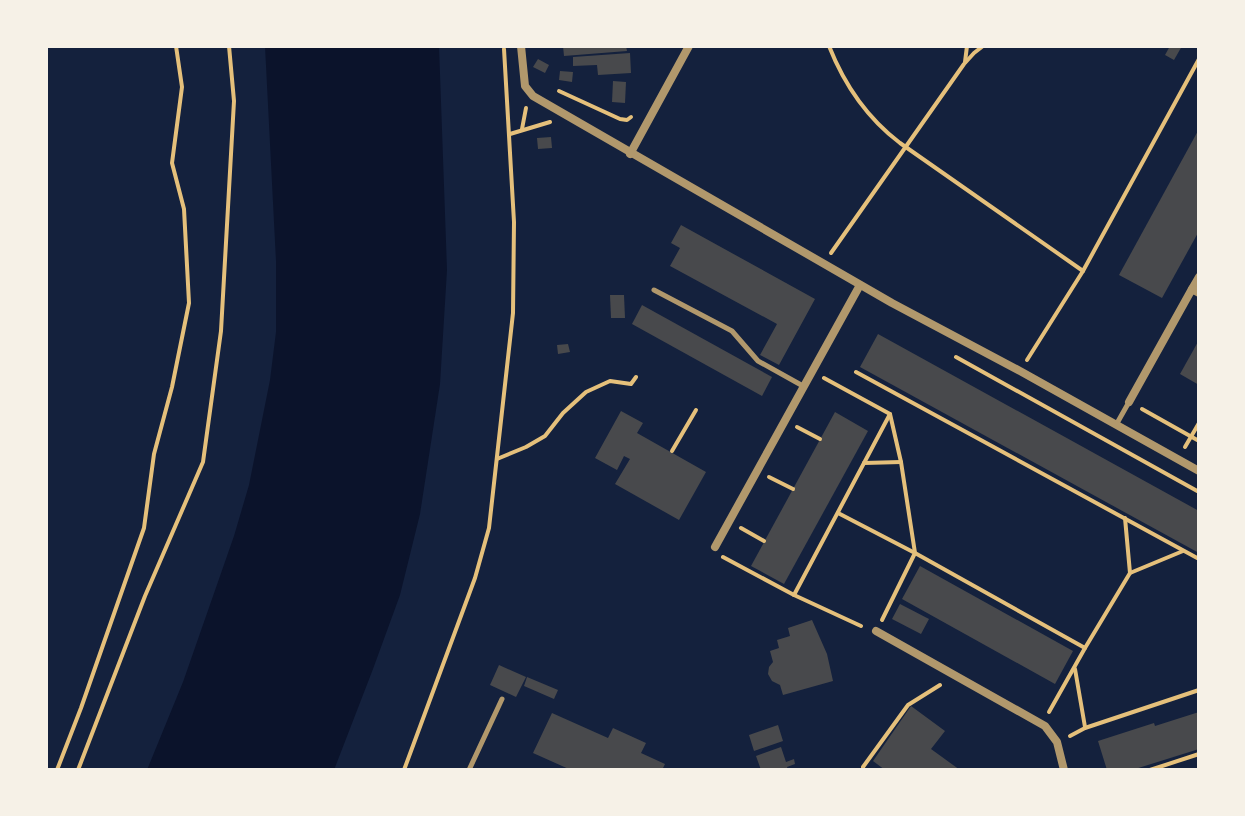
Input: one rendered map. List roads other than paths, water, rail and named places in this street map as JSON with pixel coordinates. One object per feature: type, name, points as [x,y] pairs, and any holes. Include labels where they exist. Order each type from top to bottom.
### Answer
[{"type":"street","points":[[521,46],[523,80],[527,91],[533,96],[822,264],[1199,471]]},
{"type":"street","points":[[630,154],[689,46]]},
{"type":"street","points":[[1129,402],[1196,291],[1199,277]]},
{"type":"street","points":[[715,547],[860,285]]},
{"type":"street","points":[[876,631],[1048,729],[1057,742],[1064,770]]},
{"type":"lane","points":[[654,290],[732,331],[758,361],[803,386]]},
{"type":"lane","points":[[1116,425],[1129,402]]},
{"type":"lane","points":[[469,770],[502,699]]},
{"type":"water","points":[[265,46],[439,46],[447,270],[440,384],[420,514],[400,595],[334,770],[147,770],[183,682],[234,536],[249,485],[270,380],[276,332],[276,261]]}]
